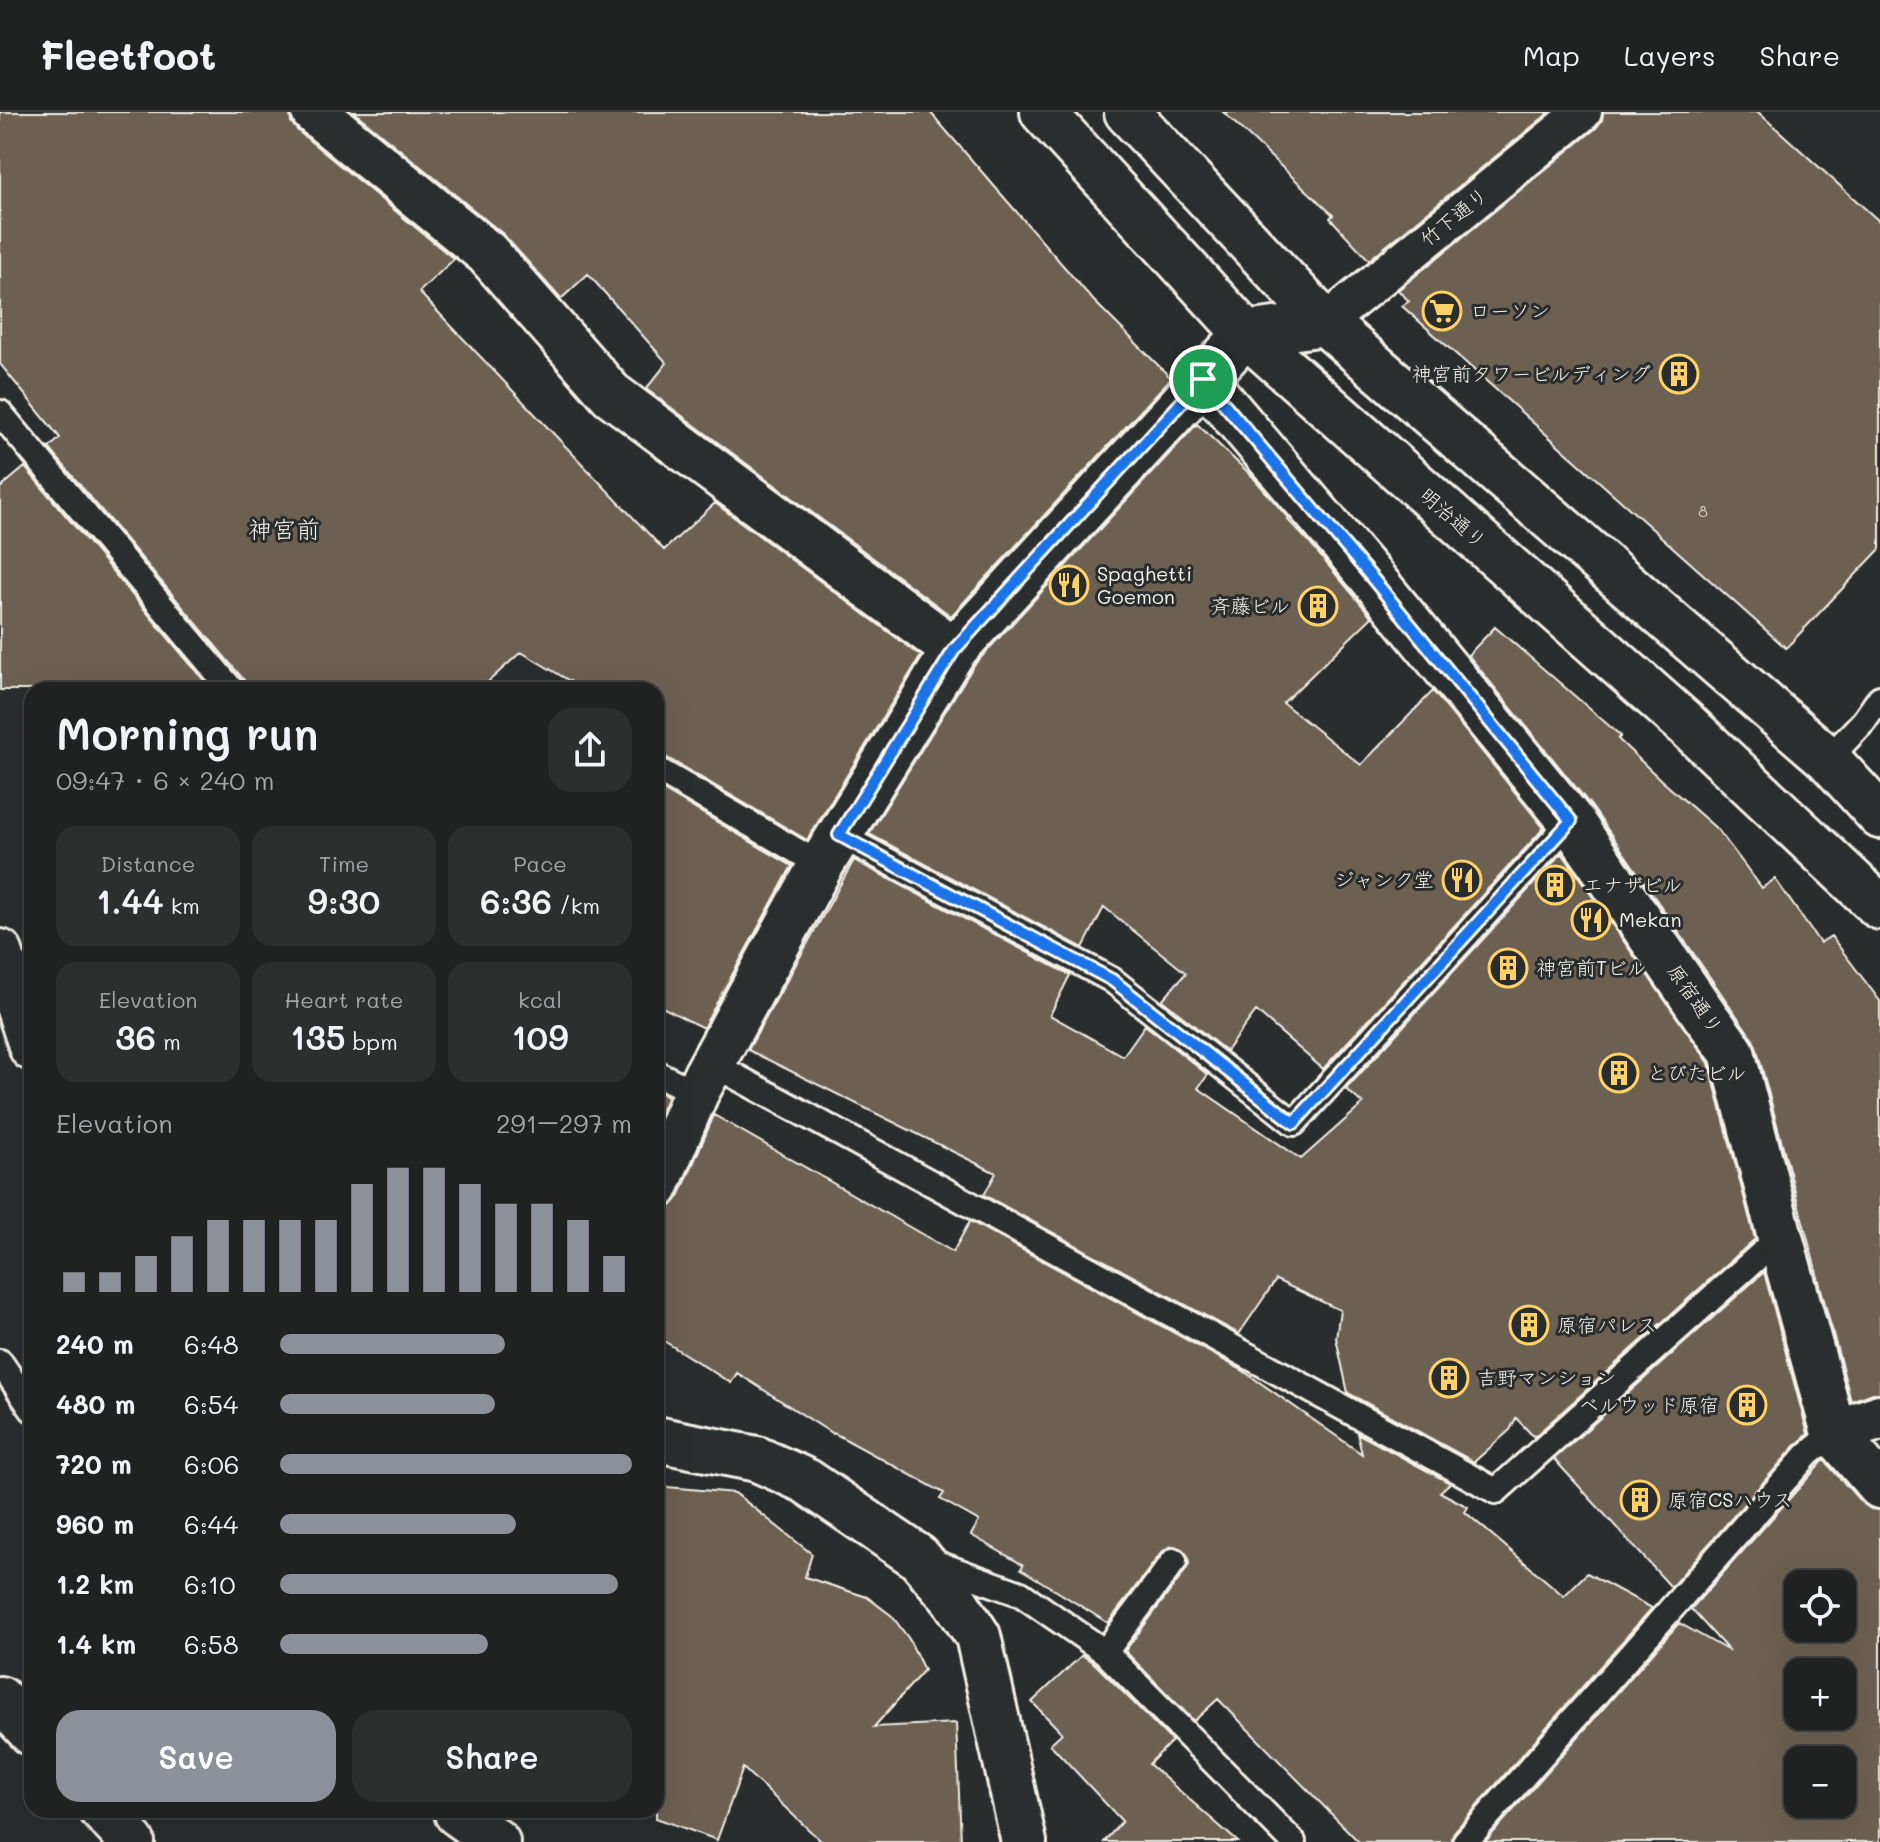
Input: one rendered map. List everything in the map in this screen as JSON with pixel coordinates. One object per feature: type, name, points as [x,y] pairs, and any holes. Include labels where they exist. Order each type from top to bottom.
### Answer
[{"type":"street","points":[[314,112],[487,253],[611,394],[954,650]]},
{"type":"street","name":"明治通り","points":[[1043,112],[1246,334],[1685,723],[1880,907]]},
{"type":"street","points":[[1127,112],[1325,323],[1828,759],[1880,816]]},
{"type":"street","name":"竹下通り","points":[[1325,323],[1583,112]]},
{"type":"street","points":[[664,1168],[703,1078],[830,850],[954,650],[1246,334],[1325,323]]},
{"type":"street","name":"原宿通り","points":[[1203,379],[1373,579],[1571,821],[1732,1052],[1834,1433],[1880,1486]]},
{"type":"street","points":[[0,952],[24,1024]]},
{"type":"street","points":[[1834,1433],[1880,1417]]},
{"type":"street","points":[[664,1441],[757,1459],[806,1481],[918,1557],[953,1598],[978,1636],[1024,1842]]},
{"type":"street","points":[[0,1699],[24,1724]]},
{"type":"street","points":[[110,1818],[132,1842]]},
{"type":"street","points":[[464,1818],[497,1842]]},
{"type":"lane","points":[[0,413],[225,682]]},
{"type":"lane","points":[[1828,759],[1864,721],[1880,698]]},
{"type":"lane","points":[[664,773],[1112,980],[1294,1123],[1571,821]]},
{"type":"lane","points":[[664,1074],[703,1078],[1496,1491],[1780,1237]]},
{"type":"lane","points":[[0,1362],[24,1397]]},
{"type":"lane","points":[[1465,1842],[1808,1454],[1834,1433]]},
{"type":"lane","points":[[918,1557],[1021,1594],[1105,1652],[1293,1842]]},
{"type":"lane","points":[[1105,1652],[1174,1561]]},
{"type":"building","points":[[0,112],[290,112],[291,122],[298,131],[454,259],[419,292],[664,550],[715,503],[921,656],[807,840],[664,756],[664,682],[572,682],[521,652],[488,682],[245,682],[49,448],[60,438],[0,364]]},
{"type":"building","points":[[354,112],[930,112],[1093,300],[1171,378],[951,616],[646,389],[667,363],[588,274],[561,299],[503,234]]},
{"type":"building","points":[[1223,112],[1550,112],[1369,260],[1330,218],[1333,215]]},
{"type":"building","points":[[1603,112],[1758,112],[1880,222],[1880,549],[1786,648],[1402,306],[1409,301],[1398,290],[1596,128]]},
{"type":"building","points":[[1197,424],[1253,477],[1372,617],[1283,703],[1361,765],[1433,691],[1544,828],[1323,1069],[1256,1011],[1226,1051],[1162,1000],[1186,973],[1104,907],[1083,948],[869,834],[974,665]]},
{"type":"building","points":[[25,467],[205,682],[24,682],[24,690],[0,690],[0,488]]},
{"type":"building","points":[[1495,627],[1621,736],[1618,739],[1718,830],[1762,888],[1775,879],[1820,943],[1831,936],[1880,1001],[1880,1393],[1851,1401],[1752,1038],[1592,807],[1468,655]]},
{"type":"building","points":[[664,791],[792,866],[703,1028],[664,1008]]},
{"type":"building","points":[[1562,853],[1709,1063],[1755,1239],[1534,1437],[1516,1418],[1510,1430],[1474,1462],[1348,1393],[1336,1338],[1340,1310],[1276,1280],[1239,1334],[984,1195],[996,1173],[748,1050],[854,860],[1070,975],[1050,1015],[1123,1056],[1145,1025],[1208,1075],[1198,1088],[1301,1159],[1363,1104],[1346,1089]]},
{"type":"building","points":[[714,1115],[953,1252],[970,1221],[1242,1370],[1362,1454],[1357,1433],[1450,1483],[1440,1492],[1468,1507],[1465,1512],[1564,1596],[1587,1573],[1652,1608],[1454,1832],[1450,1842],[1359,1842],[1218,1699],[1194,1721],[1125,1651],[1186,1570],[1188,1556],[1182,1549],[1175,1546],[1162,1552],[1108,1623],[1021,1569],[1023,1565],[971,1535],[979,1521],[940,1499],[944,1493],[833,1434],[737,1373],[731,1383],[664,1341],[664,1209],[679,1197]]},
{"type":"building","points":[[1764,1272],[1808,1434],[1671,1587],[1554,1459]]},
{"type":"building","points":[[1824,1460],[1861,1502],[1871,1509],[1880,1510],[1880,1842],[1485,1842],[1679,1623],[1729,1651],[1691,1609]]},
{"type":"building","points":[[664,1487],[735,1493],[812,1554],[805,1577],[867,1597],[892,1616],[909,1639],[924,1670],[874,1727],[956,1723],[961,1842],[822,1842],[743,1768],[717,1840],[656,1818],[664,1818]]},
{"type":"building","points":[[1082,1655],[1095,1664],[1172,1741],[1149,1764],[1238,1842],[1104,1842],[1122,1821],[1050,1744],[1062,1733],[1032,1702]]},
{"type":"place","name":"ローソン","points":[[1442,311]]},
{"type":"place","name":"神宮前タワービルディング","points":[[1679,374]]},
{"type":"place","name":"Spaghetti Goemon","points":[[1069,585]]},
{"type":"place","name":"斉藤ビル","points":[[1318,606]]},
{"type":"place","name":"ジャンク堂","points":[[1462,880]]},
{"type":"place","name":"エナザビル","points":[[1555,885]]},
{"type":"place","name":"Mekan","points":[[1591,920]]},
{"type":"place","name":"神宮前Tビル","points":[[1508,968]]},
{"type":"place","name":"とびたビル","points":[[1619,1073]]},
{"type":"place","name":"原宿パレス","points":[[1529,1325]]},
{"type":"place","name":"吉野マンション","points":[[1449,1378]]},
{"type":"place","name":"ベルウッド原宿","points":[[1747,1405]]},
{"type":"place","name":"原宿CSハウス","points":[[1640,1500]]},
{"type":"district","name":"神宮前","points":[[284,530]]},
{"type":"route","points":[[1203,379],[1373,579],[1571,821],[1294,1123],[1112,980],[839,835],[954,650],[1203,379]]}]
